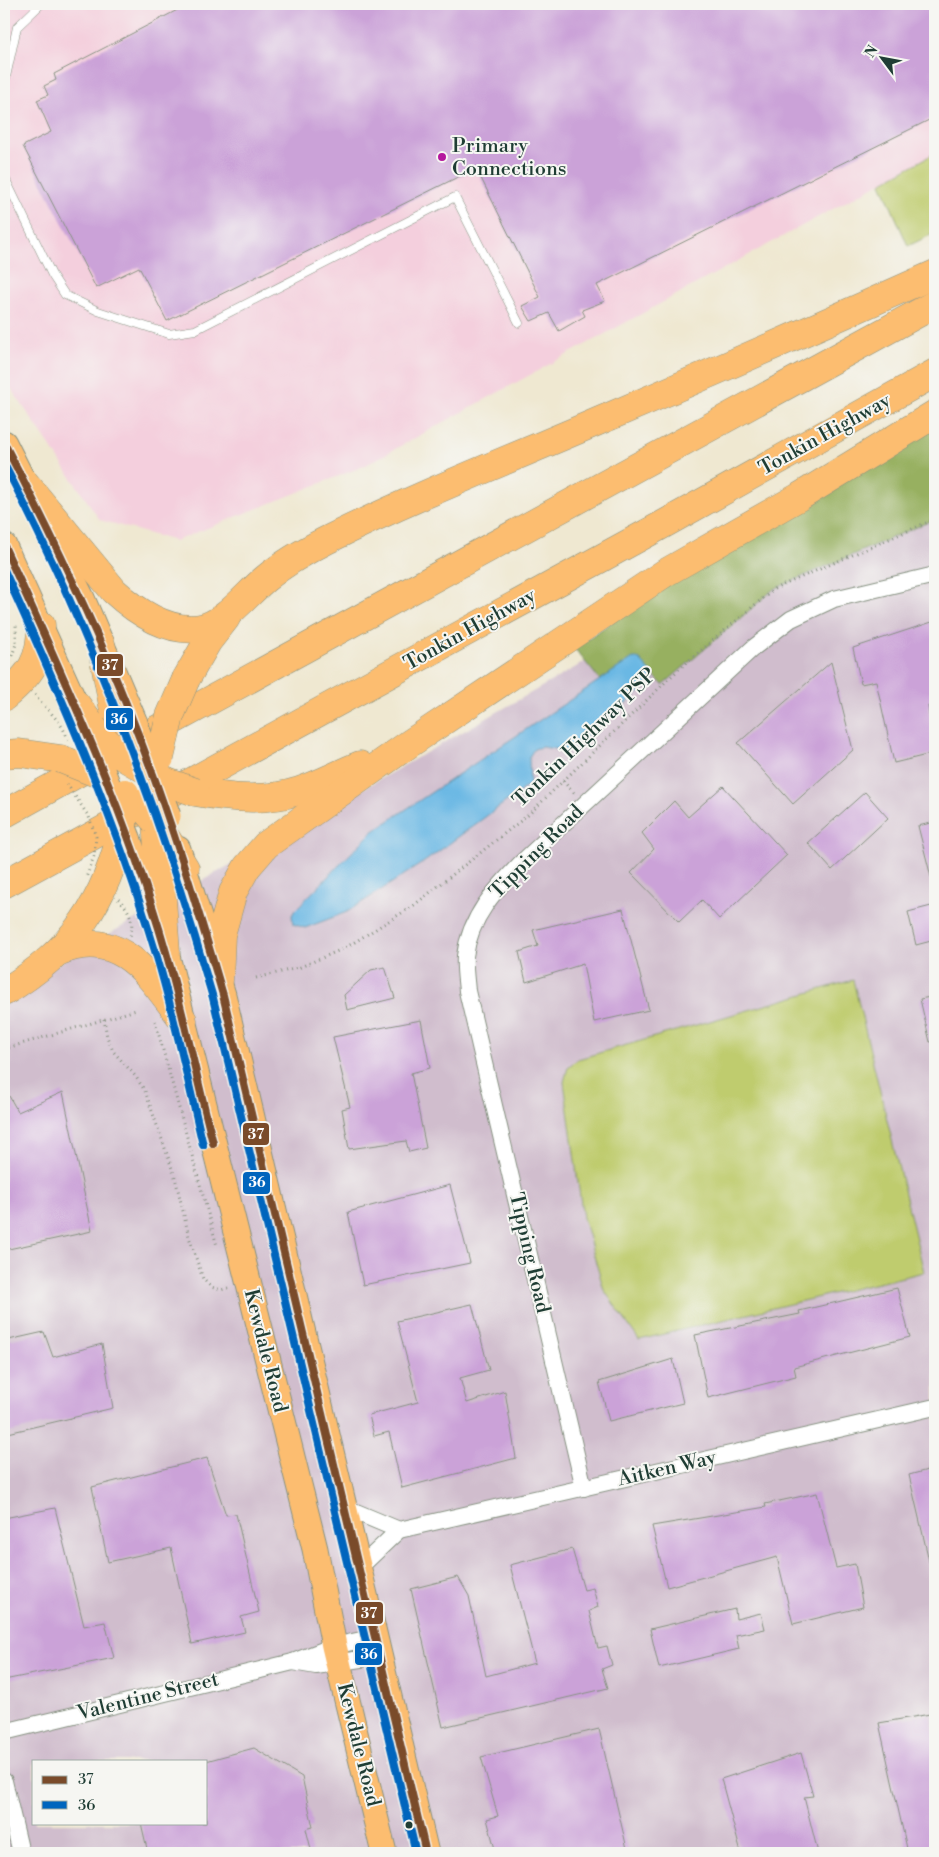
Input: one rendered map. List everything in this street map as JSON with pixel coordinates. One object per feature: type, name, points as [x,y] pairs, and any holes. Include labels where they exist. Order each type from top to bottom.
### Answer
[{"type":"highway","points":[[25,483],[114,591],[146,617],[182,628],[201,628],[218,620],[266,579],[301,553],[376,516],[935,274]]},
{"type":"highway","points":[[4,814],[935,304]]},
{"type":"highway","name":"Tonkin Highway","points":[[4,884],[681,515],[935,374]]},
{"type":"highway","points":[[220,980],[221,935],[225,913],[232,892],[247,867],[274,839],[409,744],[665,573],[799,497],[935,414]]},
{"type":"highway","points":[[4,992],[26,979],[68,943],[94,906],[149,840],[156,780],[164,737],[186,679],[208,641],[235,607]]},
{"type":"highway","points":[[4,697],[23,681],[38,657],[41,625]]},
{"type":"highway","points":[[101,644],[90,731],[96,773],[140,804],[149,840],[166,952]]},
{"type":"highway","points":[[76,704],[90,731],[156,780],[195,792],[231,798],[272,796],[298,791],[409,744]]},
{"type":"highway","points":[[4,754],[90,731]]},
{"type":"highway","points":[[123,757],[116,786],[123,824],[149,840],[185,868]]},
{"type":"highway","points":[[4,895],[96,833]]},
{"type":"highway","points":[[58,952],[72,946],[85,944],[104,946],[124,953],[144,968],[183,1020]]},
{"type":"main road","points":[[4,443],[81,596],[101,644]]},
{"type":"main road","points":[[4,546],[76,704]]},
{"type":"main road","points":[[90,731],[156,780]]},
{"type":"main road","points":[[90,731],[116,786]]},
{"type":"main road","name":"Kewdale Road","points":[[185,868],[220,980],[426,1853]]},
{"type":"main road","name":"Kewdale Road","points":[[166,952],[315,1549],[336,1654],[384,1853]]},
{"type":"street","name":"Tipping Road","points":[[584,1488],[467,991],[465,956],[474,922],[495,890],[522,862],[753,648],[791,619],[834,599],[935,575]]},
{"type":"street","name":"Aitken Way","points":[[399,1530],[935,1406]]},
{"type":"street","points":[[344,1507],[399,1530],[359,1568]]},
{"type":"street","name":"Valentine Street","points":[[4,1732],[293,1662],[316,1666],[336,1654],[377,1647]]},
{"type":"street","points":[[4,1781],[20,1853]]},
{"type":"lane","points":[[4,86],[17,27],[41,4]]},
{"type":"lane","points":[[4,176],[52,275],[65,295],[98,311],[170,334],[195,330],[455,197],[520,323]]},
{"type":"path","name":"Tonkin Highway PSP","points":[[256,978],[298,968],[345,948],[413,906],[528,815],[680,668],[774,589],[935,519]]},
{"type":"path","points":[[10,664],[16,644],[14,614]]},
{"type":"path","points":[[33,693],[66,735],[90,731]]},
{"type":"path","points":[[66,776],[70,791],[86,811],[96,837],[94,856],[86,878]]},
{"type":"path","points":[[120,900],[128,909],[131,918],[132,930],[129,940]]},
{"type":"path","points":[[4,1049],[136,1010]]},
{"type":"path","points":[[153,1014],[218,1250]]},
{"type":"path","points":[[104,1019],[107,1037],[114,1051],[136,1077],[145,1092],[175,1176],[189,1237],[203,1279],[211,1287],[220,1290],[228,1288]]},
{"type":"path","points":[[226,1279],[231,1297]]},
{"type":"shaded area","points":[[4,4],[935,4],[935,153],[364,466],[175,541],[100,520],[4,378]]},
{"type":"shaded area","points":[[935,469],[935,1853],[4,1853],[4,994],[849,511]]},
{"type":"green space","points":[[935,153],[935,233],[908,246],[881,183]]},
{"type":"green space","points":[[935,427],[935,519],[774,589],[663,685],[636,658],[600,680],[574,648],[679,576]]},
{"type":"green space","points":[[853,980],[924,1272],[639,1340],[604,1290],[583,1218],[564,1082],[568,1067],[578,1059]]},
{"type":"water","points":[[633,658],[640,660],[653,674],[653,681],[568,751],[542,747],[534,749],[529,757],[530,784],[427,860],[347,912],[305,928],[293,924],[292,915],[295,910],[372,832]]},
{"type":"building","name":"Primary Connections","points":[[189,4],[935,4],[935,117],[597,285],[605,301],[582,310],[585,316],[559,331],[549,313],[531,321],[522,306],[540,297],[476,168],[167,321],[139,267],[96,288],[23,146],[51,132],[37,100],[48,95],[44,86],[56,80],[54,74]]},
{"type":"building","points":[[935,621],[935,705],[928,706],[935,753],[894,763],[876,681],[861,684],[853,648]]},
{"type":"building","points":[[831,662],[853,750],[793,804],[738,743]]},
{"type":"building","points":[[723,786],[787,855],[719,919],[702,900],[679,922],[631,873],[654,849],[642,833],[674,801],[688,817]]},
{"type":"building","points":[[865,792],[888,818],[832,870],[808,843]]},
{"type":"building","points":[[935,822],[935,876],[931,877],[918,826]]},
{"type":"building","points":[[935,905],[935,940],[916,945],[908,912]]},
{"type":"building","points":[[623,909],[649,1010],[594,1022],[583,964],[526,982],[519,952],[538,946],[533,930]]},
{"type":"building","points":[[385,967],[395,998],[347,1010],[344,995],[371,970]]},
{"type":"building","points":[[935,996],[935,1041],[930,1042],[920,999]]},
{"type":"building","points":[[421,1020],[430,1068],[411,1073],[426,1148],[409,1152],[406,1141],[349,1149],[342,1109],[350,1107],[333,1037]]},
{"type":"building","points":[[4,1087],[18,1112],[63,1092],[92,1231],[4,1250]]},
{"type":"building","points":[[450,1185],[470,1263],[363,1285],[348,1212]]},
{"type":"building","points":[[897,1288],[910,1337],[794,1367],[796,1376],[708,1398],[695,1335],[800,1314],[799,1311]]},
{"type":"building","points":[[472,1304],[489,1370],[460,1378],[467,1403],[505,1391],[516,1458],[402,1488],[389,1432],[374,1436],[369,1415],[418,1402],[397,1321]]},
{"type":"building","points":[[44,1332],[53,1357],[102,1344],[113,1408],[4,1434],[4,1341]]},
{"type":"building","points":[[673,1359],[683,1403],[609,1421],[599,1382]]},
{"type":"building","points":[[207,1458],[226,1515],[236,1514],[259,1612],[241,1617],[245,1632],[192,1644],[171,1548],[108,1562],[92,1487]]},
{"type":"building","points":[[935,1468],[935,1565],[930,1565],[909,1475]]},
{"type":"building","points":[[817,1493],[836,1568],[855,1564],[863,1607],[793,1624],[777,1557],[667,1587],[652,1526],[766,1507],[765,1504]]},
{"type":"building","points":[[55,1508],[84,1626],[105,1622],[114,1658],[4,1680],[4,1518]]},
{"type":"building","points":[[572,1549],[584,1590],[593,1588],[598,1607],[589,1611],[598,1648],[607,1646],[612,1665],[602,1669],[608,1688],[443,1727],[411,1589],[458,1577],[469,1596],[486,1676],[535,1663],[510,1565]]},
{"type":"building","points":[[735,1609],[736,1619],[761,1613],[765,1629],[736,1635],[739,1649],[659,1668],[650,1629]]},
{"type":"building","points":[[930,1714],[935,1739],[935,1853],[908,1853],[879,1723]]},
{"type":"building","points":[[599,1729],[628,1853],[496,1853],[487,1819],[498,1816],[481,1757]]},
{"type":"building","points":[[254,1748],[302,1777],[313,1827],[306,1829],[312,1853],[148,1853],[141,1824],[208,1824],[208,1760]]},
{"type":"building","points":[[801,1753],[813,1796],[804,1797],[818,1853],[741,1853],[721,1779]]},
{"type":"transit line","name":"37","points":[[4,443],[70,576],[129,711],[168,816],[191,887],[223,995],[426,1853]]},
{"type":"transit line","name":"36","points":[[4,464],[67,594],[122,726],[170,861],[213,998],[416,1853]]},
{"type":"transit line","name":"37","points":[[4,546],[92,746],[132,848],[173,976],[213,1143]]},
{"type":"transit line","name":"36","points":[[4,570],[67,711],[105,807],[140,904],[163,978],[203,1145]]},
{"type":"place","name":"Primary Connections","points":[[442,157]]}]
